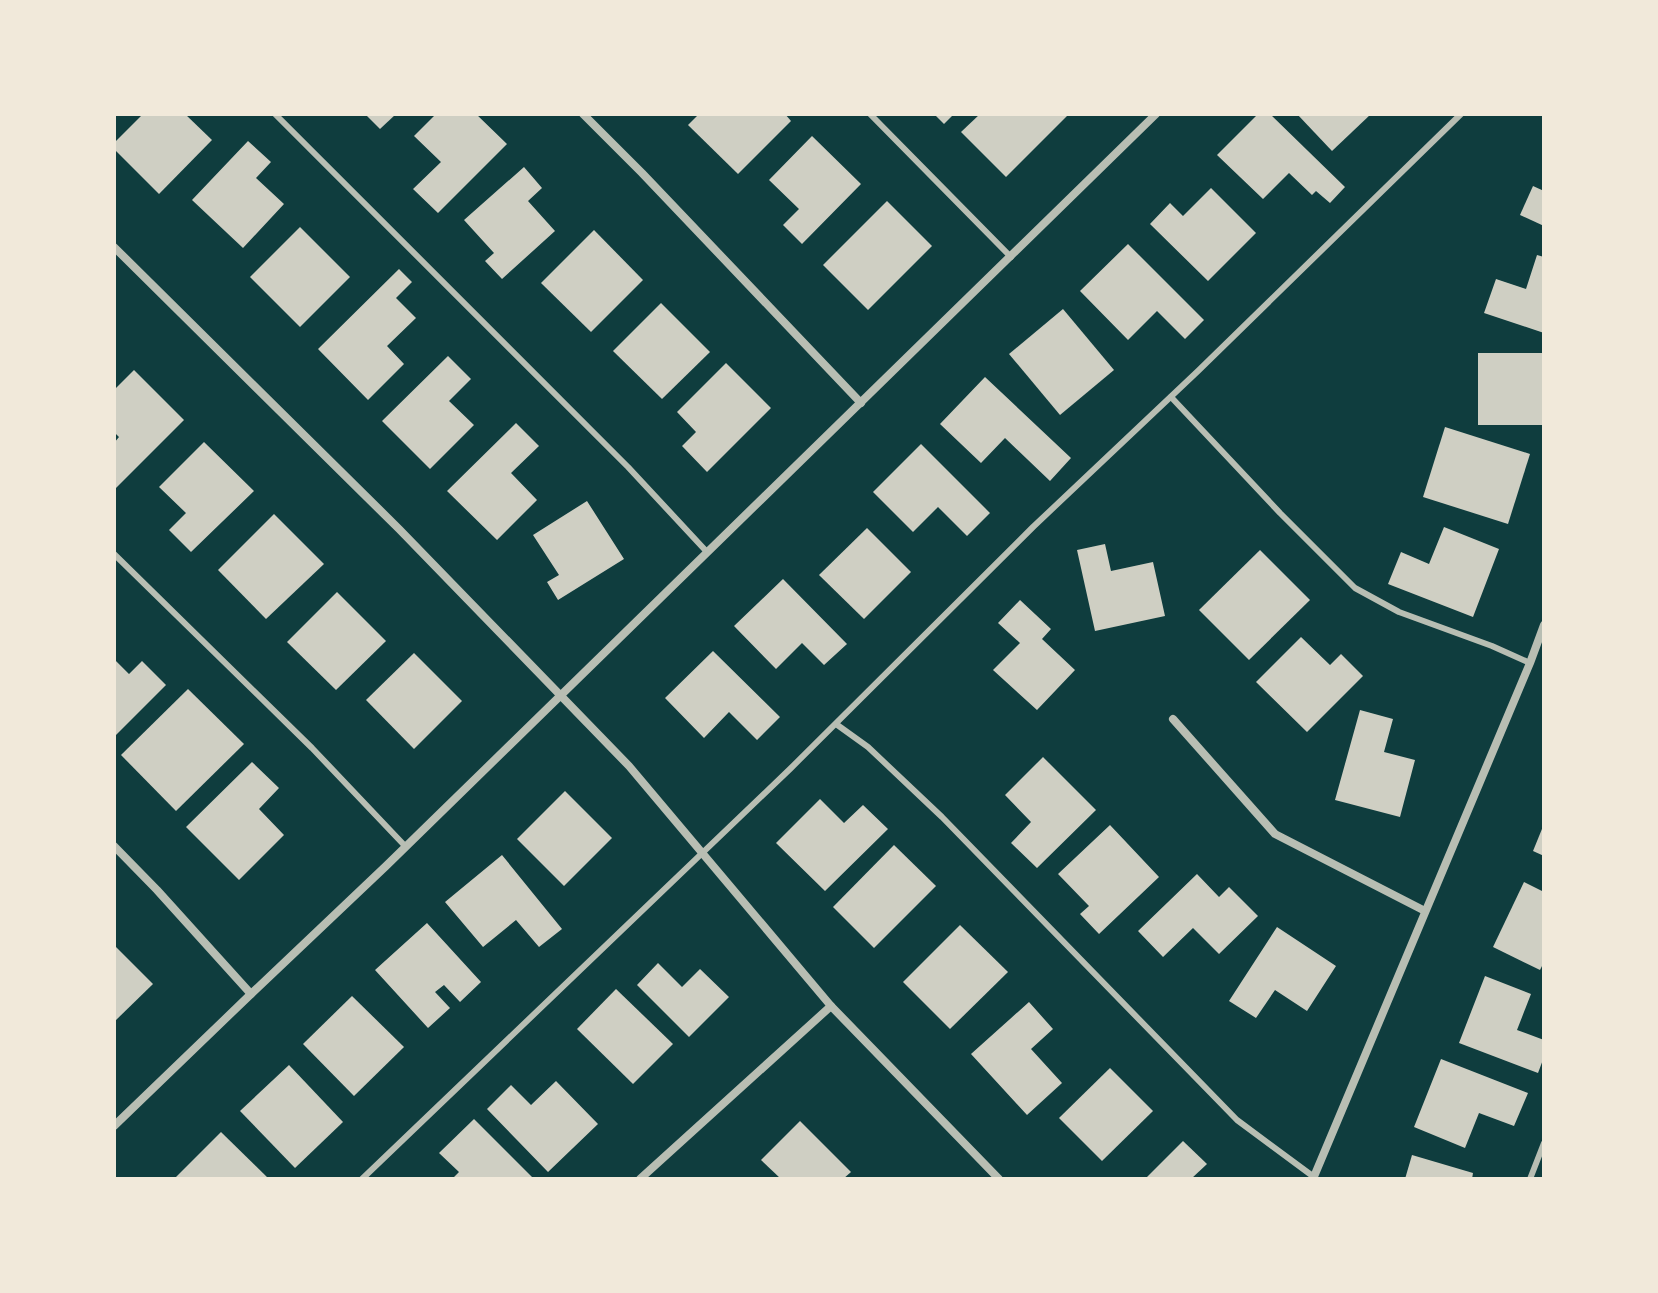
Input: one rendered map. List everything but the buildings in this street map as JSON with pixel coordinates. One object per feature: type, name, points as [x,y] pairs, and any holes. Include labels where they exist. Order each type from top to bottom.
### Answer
[{"type":"street","points":[[583,114],[861,403]]},
{"type":"street","points":[[114,1126],[406,847],[1156,114]]},
{"type":"street","points":[[114,247],[399,529],[629,766],[831,1006],[999,1179]]},
{"type":"street","points":[[1314,1178],[1544,625]]},
{"type":"street","points":[[1173,719],[1275,834],[1425,911]]},
{"type":"street","points":[[114,846],[251,994]]},
{"type":"street","points":[[640,1179],[831,1006]]},
{"type":"lane","points":[[275,114],[628,467],[707,552]]},
{"type":"lane","points":[[870,114],[1011,257]]},
{"type":"lane","points":[[362,1179],[703,853],[1461,114]]},
{"type":"lane","points":[[1171,397],[1355,588],[1399,612],[1530,663]]},
{"type":"lane","points":[[114,554],[312,748],[406,847]]},
{"type":"lane","points":[[836,724],[868,747],[942,817],[1237,1120],[1314,1178]]},
{"type":"lane","points":[[1530,1179],[1544,1143]]}]
